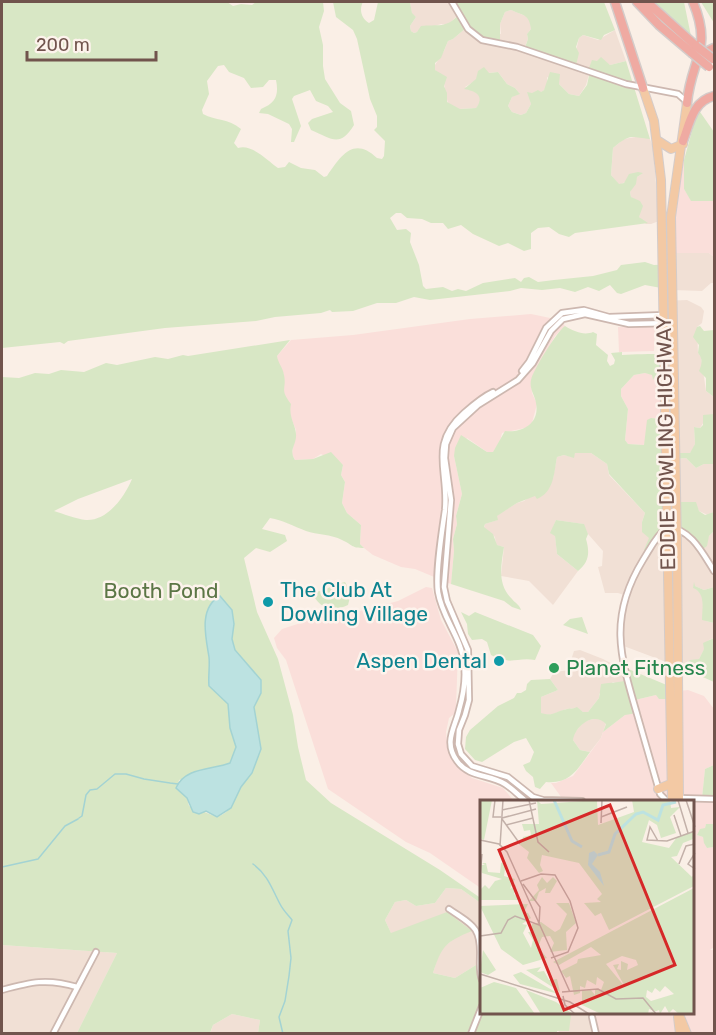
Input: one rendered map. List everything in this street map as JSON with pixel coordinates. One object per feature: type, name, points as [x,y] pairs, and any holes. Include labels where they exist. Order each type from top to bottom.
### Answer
[{"type":"highway","points":[[615,2],[643,88]]},
{"type":"highway","points":[[637,2],[653,19],[713,64]]},
{"type":"highway","points":[[647,2],[694,50]]},
{"type":"highway","points":[[687,103],[684,93],[703,39],[700,21],[693,2]]},
{"type":"highway","points":[[684,93],[693,84],[704,54],[714,48]]},
{"type":"highway","points":[[683,142],[695,108],[706,98],[714,96]]},
{"type":"main road","name":"EDDIE DOWLING HIGHWAY","points":[[643,88],[657,140],[662,187],[668,319],[677,528],[674,800]]},
{"type":"main road","name":"EDDIE DOWLING HIGHWAY","points":[[674,800],[670,784],[667,527],[668,319],[671,209],[683,142],[687,103]]},
{"type":"main road","points":[[657,140],[671,149],[683,142]]},
{"type":"main road","points":[[658,789],[670,784]]},
{"type":"main road","points":[[678,1014],[680,1034]]},
{"type":"main road","points":[[678,1014],[687,1034]]},
{"type":"street","points":[[452,2],[468,29],[482,40],[517,47],[643,88],[684,93]]},
{"type":"street","points":[[525,800],[503,782],[477,776],[466,770],[457,761],[452,750],[450,740],[452,727],[460,707],[465,666],[462,651],[440,604],[437,590],[445,501],[441,458],[443,444],[454,422],[477,402],[500,389],[521,373],[546,328],[562,313],[584,310],[622,321],[668,319]]},
{"type":"street","points":[[543,800],[533,797],[508,777],[472,766],[461,754],[458,744],[459,729],[469,700],[470,667],[468,650],[447,601],[444,587],[451,500],[445,458],[446,444],[453,428],[478,405],[518,380],[533,363],[551,331],[563,320],[585,314],[622,321],[668,319]]},
{"type":"street","points":[[714,571],[694,540],[677,528],[667,527],[660,533],[647,553],[628,588],[620,627],[624,667],[660,794],[674,800],[714,799]]},
{"type":"street","points":[[448,909],[474,927],[480,939]]},
{"type":"street","points":[[53,1034],[96,952]]},
{"type":"street","points":[[2,990],[33,982],[59,981],[77,987]]},
{"type":"street","points":[[471,1034],[480,1010]]},
{"type":"street","points":[[592,1017],[596,1034]]},
{"type":"shaded area","points":[[410,2],[451,2],[459,14],[448,25],[441,24],[414,33],[410,26],[416,17],[412,14]]},
{"type":"shaded area","points":[[511,10],[530,20],[531,29],[527,34],[528,39],[524,49],[576,51],[579,38],[583,35],[598,40],[615,30],[626,61],[610,65],[600,59],[590,71],[586,85],[579,96],[569,94],[547,77],[544,90],[530,100],[531,104],[526,113],[521,115],[512,112],[508,106],[512,97],[519,93],[507,84],[498,72],[488,73],[465,87],[477,92],[480,97],[480,103],[476,108],[459,109],[448,104],[444,84],[435,70],[435,65],[448,41],[466,28],[501,34],[500,24],[505,12]]},
{"type":"shaded area","points":[[641,136],[650,139],[653,147],[659,221],[651,224],[646,224],[639,217],[641,204],[631,197],[630,192],[637,177],[642,174],[619,185],[611,175],[613,148],[624,139]]},
{"type":"shaded area","points":[[684,160],[684,189],[691,200],[714,201],[714,257],[709,253],[676,253],[675,206]]},
{"type":"shaded area","points":[[693,251],[709,253],[714,257],[714,283],[702,291],[673,290],[676,253]]},
{"type":"shaded area","points":[[687,300],[704,311],[702,323],[697,327],[698,353],[701,357],[706,391],[714,397],[714,414],[705,420],[700,428],[694,427],[695,444],[690,453],[671,453],[671,420],[666,420],[664,301]]},
{"type":"shaded area","points":[[531,314],[559,318],[565,326],[555,336],[531,380],[532,393],[537,404],[529,427],[502,433],[493,452],[487,452],[467,438],[454,456],[462,494],[453,539],[451,584],[373,555],[360,544],[361,525],[347,513],[342,503],[345,482],[341,475],[343,465],[321,454],[313,459],[295,460],[292,454],[296,430],[289,413],[290,404],[284,395],[284,375],[277,356],[291,340]]},
{"type":"shaded area","points":[[618,327],[655,327],[654,351],[619,352]]},
{"type":"shaded area","points":[[652,374],[653,379],[655,376],[665,376],[666,420],[652,418],[644,445],[628,444],[625,440],[628,409],[621,396],[621,389],[634,375]]},
{"type":"shaded area","points":[[575,453],[591,453],[607,464],[609,475],[645,513],[642,532],[664,524],[668,541],[672,535],[686,532],[703,549],[714,531],[714,587],[704,590],[693,587],[702,594],[706,621],[714,623],[714,638],[709,640],[699,659],[687,663],[673,663],[673,655],[669,663],[621,645],[621,622],[627,596],[605,593],[598,567],[602,566],[603,551],[588,534],[583,524],[556,520],[551,533],[555,535],[557,554],[578,571],[553,605],[529,581],[501,576],[504,547],[496,545],[495,537],[484,528],[485,524],[497,520],[496,516],[524,501],[553,478],[557,457],[564,455],[573,457]]},
{"type":"shaded area","points":[[686,458],[696,468],[704,464],[714,464],[714,512],[708,515],[699,511],[696,505],[676,502],[676,459]]},
{"type":"shaded area","points":[[426,587],[432,588],[441,620],[458,652],[456,706],[454,714],[449,718],[446,732],[448,752],[460,768],[472,778],[503,788],[513,800],[480,800],[480,888],[430,853],[406,842],[328,789],[286,660],[277,648],[274,638],[282,629],[335,612],[352,613],[398,601]]},
{"type":"shaded area","points":[[580,650],[618,667],[625,667],[628,680],[619,684],[613,682],[599,694],[599,698],[588,712],[577,708],[566,709],[554,714],[541,713],[541,697],[558,690],[550,679],[554,672],[570,670],[574,667],[571,660],[574,651]]},
{"type":"shaded area","points":[[670,655],[673,655],[673,663],[678,664],[679,691],[688,690],[704,696],[714,709],[714,765],[705,769],[702,798],[713,796],[714,792],[714,824],[706,824],[697,835],[703,837],[707,848],[714,847],[714,947],[710,950],[714,950],[714,1033],[595,1033],[589,1014],[695,1014],[695,800],[563,800],[551,783],[573,776],[603,732],[625,715],[635,700],[656,695],[669,699]]},
{"type":"shaded area","points":[[598,718],[606,723],[601,738],[590,752],[580,750],[573,740],[573,734],[585,721]]},
{"type":"shaded area","points":[[446,888],[461,889],[480,903],[480,966],[476,965],[455,978],[433,973],[440,950],[456,937],[391,933],[385,920],[395,902],[406,900],[416,906],[435,903]]},
{"type":"shaded area","points":[[2,945],[117,953],[77,1033],[2,1033]]},
{"type":"shaded area","points":[[232,1014],[260,1020],[258,1033],[210,1034],[213,1025]]},
{"type":"shaded area","points":[[571,1014],[589,1014],[595,1033],[557,1034]]},
{"type":"green space","points":[[2,2],[227,2],[233,6],[252,5],[256,2],[323,2],[324,11],[319,27],[323,45],[325,79],[340,103],[351,111],[354,125],[344,137],[330,138],[311,130],[308,123],[312,119],[333,112],[328,106],[316,101],[310,90],[292,99],[301,126],[294,142],[291,142],[292,129],[289,124],[268,114],[259,113],[275,98],[276,80],[269,80],[263,87],[251,88],[244,78],[229,72],[224,65],[218,66],[207,81],[209,94],[202,110],[203,114],[231,123],[241,129],[234,143],[238,148],[254,150],[278,168],[285,167],[289,162],[301,168],[315,170],[324,177],[343,155],[355,148],[382,159],[385,141],[374,130],[377,127],[377,116],[370,99],[357,39],[353,30],[336,17],[333,2],[363,2],[362,13],[364,19],[369,23],[374,20],[378,2],[410,2],[412,13],[416,17],[410,26],[414,33],[421,26],[442,25],[455,19],[459,14],[451,2],[604,2],[615,30],[604,35],[601,40],[583,35],[579,38],[576,47],[579,53],[576,65],[524,50],[528,39],[527,34],[531,29],[530,24],[525,16],[511,10],[505,12],[500,24],[500,43],[486,42],[466,28],[448,41],[441,58],[435,63],[435,70],[447,77],[444,86],[447,102],[460,109],[476,108],[479,104],[478,95],[464,89],[476,79],[478,71],[484,67],[489,73],[498,72],[507,84],[520,94],[512,97],[508,106],[512,112],[521,115],[526,113],[531,104],[527,92],[544,90],[550,72],[560,74],[559,84],[569,94],[579,96],[587,85],[592,60],[597,61],[601,57],[610,65],[626,61],[650,139],[631,137],[613,148],[611,175],[619,184],[624,183],[629,174],[643,173],[637,177],[636,184],[630,192],[631,197],[640,201],[643,206],[639,217],[648,223],[575,233],[569,237],[549,227],[538,228],[531,233],[531,249],[524,251],[508,243],[499,246],[473,234],[461,225],[448,229],[443,223],[407,218],[401,213],[396,213],[390,218],[397,230],[406,229],[411,233],[410,242],[419,265],[423,286],[426,289],[443,287],[452,291],[458,289],[466,291],[483,283],[515,278],[521,282],[524,278],[529,277],[538,282],[593,276],[617,270],[621,265],[645,262],[654,265],[672,264],[672,290],[645,285],[621,294],[610,285],[599,291],[588,287],[575,292],[560,288],[542,290],[521,288],[430,300],[414,297],[396,303],[377,303],[353,311],[332,312],[330,310],[256,321],[165,328],[68,341],[64,344],[60,342],[2,348]]},
{"type":"green space","points":[[651,2],[684,2],[691,36],[667,18]]},
{"type":"green space","points":[[701,2],[714,2],[714,23]]},
{"type":"green space","points":[[698,109],[714,132],[714,201],[691,201],[684,189],[684,160]]},
{"type":"green space","points":[[565,326],[579,332],[597,334],[596,345],[608,355],[607,361],[610,366],[615,360],[611,353],[665,354],[665,376],[655,376],[653,380],[652,375],[645,373],[634,375],[621,389],[621,396],[628,409],[625,440],[628,444],[644,445],[647,420],[651,418],[671,420],[671,453],[690,453],[695,444],[694,427],[700,428],[703,425],[703,415],[714,414],[714,464],[704,464],[696,468],[686,458],[676,459],[676,502],[696,502],[699,511],[705,515],[714,512],[714,531],[709,536],[707,546],[703,549],[686,531],[672,535],[668,542],[664,524],[656,542],[647,553],[644,550],[649,538],[642,532],[645,513],[609,474],[607,464],[591,453],[575,453],[574,458],[564,455],[557,457],[550,487],[543,496],[537,499],[535,496],[517,503],[497,516],[498,520],[485,524],[484,527],[493,534],[497,545],[504,547],[502,581],[507,593],[521,610],[504,601],[451,584],[453,539],[462,494],[454,456],[455,448],[461,435],[487,452],[493,452],[505,431],[524,428],[533,421],[537,410],[531,386],[532,376],[551,343]]},
{"type":"green space","points":[[700,326],[704,331],[714,330],[714,397],[706,391],[706,378],[699,371],[702,362],[698,353],[699,345],[693,337],[697,327]]},
{"type":"green space","points":[[290,340],[277,356],[285,380],[284,392],[291,404],[296,433],[293,457],[295,460],[313,459],[331,452],[343,465],[341,475],[345,482],[342,503],[347,513],[361,525],[360,544],[364,548],[354,547],[338,538],[310,532],[270,518],[262,529],[285,535],[287,541],[270,552],[256,548],[244,558],[257,612],[278,659],[293,715],[306,780],[331,803],[440,870],[480,898],[480,903],[461,889],[446,888],[435,903],[416,906],[406,900],[395,902],[385,920],[391,933],[447,912],[472,931],[456,938],[446,946],[433,973],[455,978],[476,965],[480,966],[480,1014],[580,1014],[571,1015],[569,1031],[557,1031],[557,1034],[258,1033],[260,1020],[232,1014],[213,1025],[210,1033],[77,1033],[117,953],[2,945],[2,377],[19,378],[35,373],[49,374],[61,370],[84,372],[106,363],[117,365],[155,357],[168,359]],"holes":[[[132,479],[125,493],[108,512],[94,519],[74,518],[54,511],[78,499]],[[235,750],[257,760],[234,802],[229,809],[217,817],[189,806],[187,798],[177,788],[179,780],[230,763]]]},
{"type":"green space","points":[[556,520],[584,524],[588,534],[586,539],[588,557],[578,571],[557,554],[555,536],[550,533]]},
{"type":"green space","points":[[345,582],[351,593],[348,605],[330,609],[315,598],[316,592]]},
{"type":"green space","points":[[694,582],[695,586],[704,590],[714,587],[714,623],[702,620],[702,597],[693,588]]},
{"type":"green space","points":[[461,612],[469,616],[475,612],[533,635],[541,646],[535,660],[509,661],[491,655],[487,642],[482,639],[472,640]]},
{"type":"green space","points":[[582,617],[588,634],[563,625],[570,619]]},
{"type":"green space","points":[[714,638],[714,682],[678,666],[690,660],[699,659],[704,649],[703,643]]},
{"type":"green space","points":[[626,668],[669,686],[669,699],[659,699],[656,695],[635,700],[637,713],[625,715],[603,732],[606,724],[601,720],[591,720],[581,725],[573,740],[580,750],[590,752],[577,770],[567,778],[561,781],[546,782],[540,789],[535,787],[533,777],[523,765],[530,762],[534,752],[526,738],[514,742],[482,762],[475,760],[465,749],[466,737],[470,730],[498,706],[514,698],[517,693],[526,690],[531,680],[550,679],[558,690],[541,697],[541,713],[552,714],[577,707],[583,712],[588,712],[599,698],[601,684],[628,680]]},
{"type":"green space","points":[[714,765],[713,796],[710,799],[702,798],[705,769]]},
{"type":"green space","points":[[706,824],[714,824],[714,847],[707,848],[703,837],[697,835]]},
{"type":"water","name":"Booth Pond","points":[[220,596],[232,610],[234,624],[232,639],[235,650],[261,680],[261,693],[254,707],[261,749],[252,773],[241,787],[231,808],[217,817],[206,811],[199,814],[193,812],[187,798],[176,788],[180,781],[192,773],[230,763],[236,747],[230,728],[228,704],[209,686],[209,657],[205,624],[209,608]]},
{"type":"waterway","points":[[79,818],[82,816],[86,795],[90,790],[97,789],[115,774],[170,783]]},
{"type":"waterway","points":[[170,783],[178,784]]},
{"type":"waterway","points":[[2,867],[38,859],[65,826],[78,819]]},
{"type":"waterway","points":[[253,864],[266,878],[281,906],[292,920],[288,931],[291,958],[289,976],[285,1001],[279,1017],[283,1034]]},
{"type":"place","name":"The Club At Dowling Village","points":[[268,602]]},
{"type":"place","name":"Aspen Dental","points":[[499,661]]},
{"type":"place","name":"Planet Fitness","points":[[554,668]]}]
